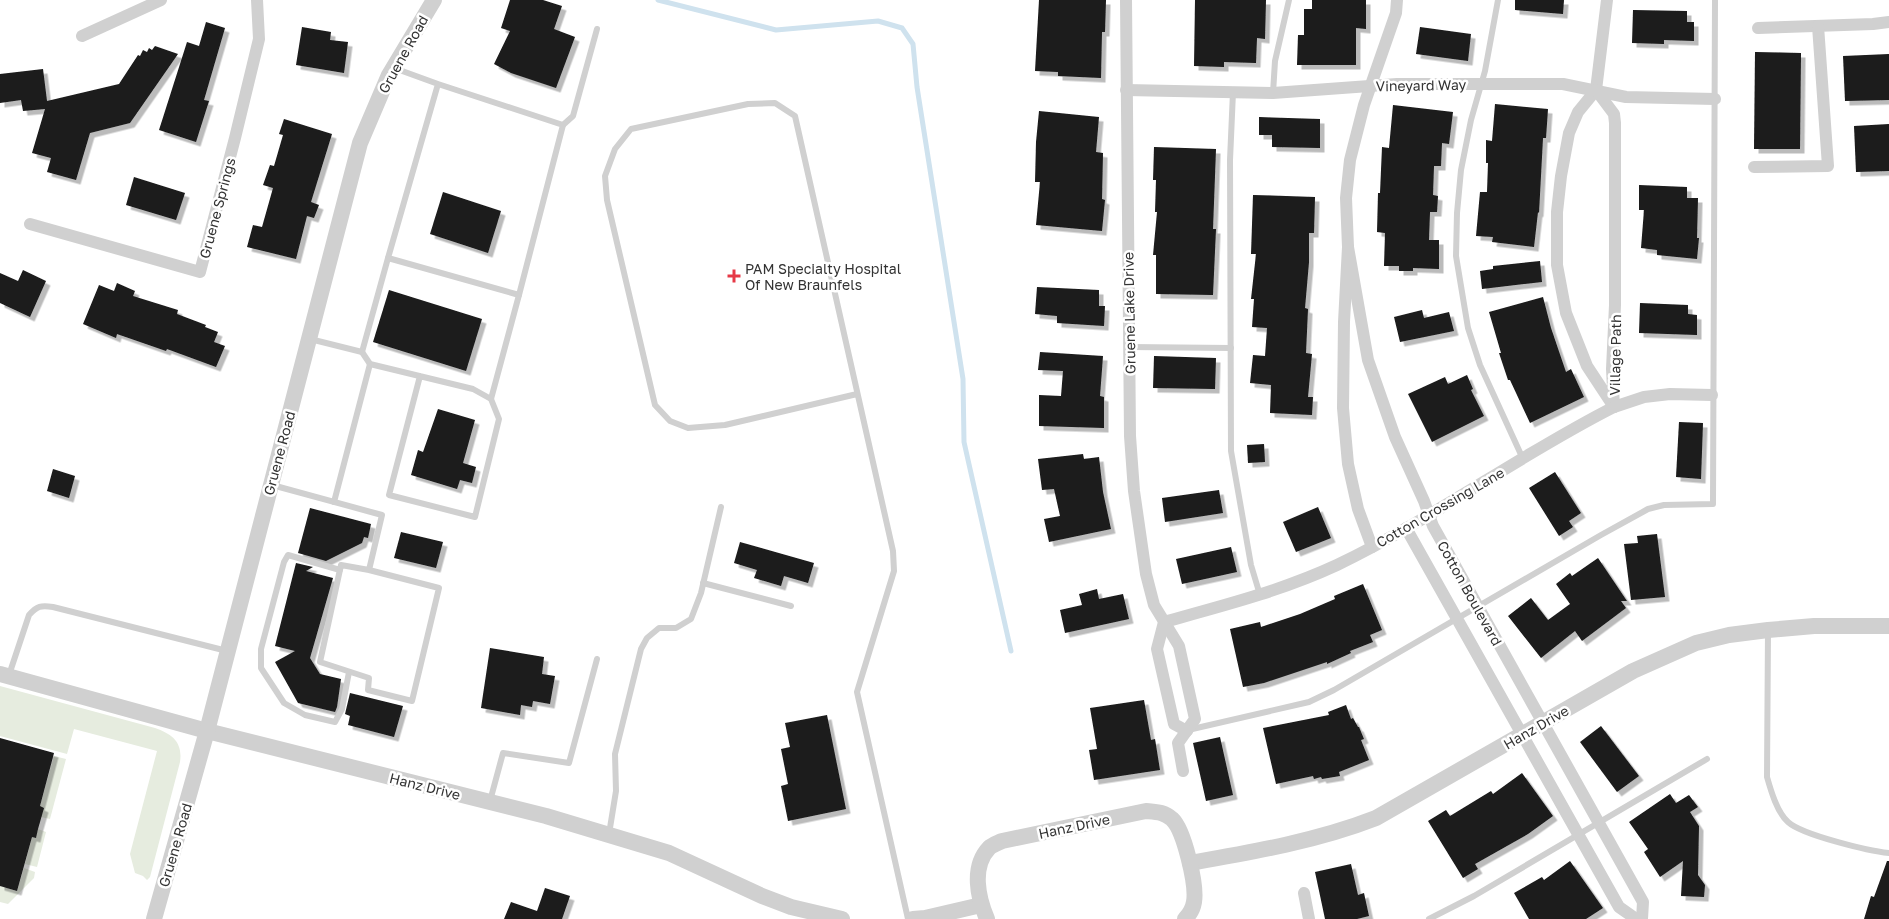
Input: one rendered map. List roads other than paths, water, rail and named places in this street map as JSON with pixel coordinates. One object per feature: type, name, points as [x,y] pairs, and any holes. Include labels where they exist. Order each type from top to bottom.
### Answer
[{"type":"street","points":[[82,36],[161,0]]},
{"type":"street","name":"Gruene Springs","points":[[30,224],[200,272],[259,39],[257,0]]},
{"type":"street","name":"Gruene Road","points":[[154,919],[206,731],[360,144],[393,68],[434,0]]},
{"type":"street","name":"Gruene Lake Drive","points":[[1126,0],[1130,436],[1134,491],[1146,574],[1154,605],[1179,646],[1195,719],[1178,743],[1183,771]]},
{"type":"street","name":"Cotton Boulevard","points":[[1372,547],[1358,509],[1348,464],[1343,408],[1344,322],[1348,247],[1346,198],[1350,160],[1364,106],[1396,13],[1397,0]]},
{"type":"street","points":[[1596,90],[1607,0]]},
{"type":"street","points":[[1758,28],[1889,22]]},
{"type":"street","points":[[1754,167],[1828,166],[1818,26]]},
{"type":"street","name":"Vineyard Way","points":[[1126,90],[1273,93],[1397,84],[1563,84],[1626,97],[1715,99]]},
{"type":"street","name":"Village Path","points":[[1596,90],[1614,114],[1615,124],[1615,305],[1612,369],[1614,407],[1587,366],[1566,312],[1557,265],[1557,212],[1569,133],[1578,112],[1596,90]]},
{"type":"street","name":"Cotton Boulevard","points":[[1348,247],[1368,360],[1396,437],[1433,526],[1643,902],[1642,919]]},
{"type":"street","name":"Cotton Crossing Lane","points":[[1164,622],[1260,595],[1301,581],[1372,547],[1614,407],[1644,397],[1712,395]]},
{"type":"street","name":"Cotton Boulevard","points":[[1406,528],[1619,907],[1636,919]]},
{"type":"street","points":[[1164,622],[1157,649],[1174,724],[1187,731]]},
{"type":"street","name":"Hanz Drive","points":[[1190,863],[1244,854],[1352,828],[1376,818],[1633,671],[1696,643],[1729,635],[1768,630],[1814,626],[1889,626]]},
{"type":"street","name":"Hanz Drive","points":[[4,675],[206,731],[490,802],[609,835],[669,853],[762,896],[791,907],[824,917],[842,919]]},
{"type":"street","name":"Hanz Drive","points":[[912,919],[984,912],[979,887],[980,860],[990,847],[1002,841],[1146,811],[1164,813],[1178,826],[1190,863],[1194,902],[1185,919]]},
{"type":"street","points":[[1304,893],[1309,919]]},
{"type":"lane","points":[[1273,93],[1276,53],[1289,0]]},
{"type":"lane","points":[[1498,0],[1482,84],[1471,120],[1461,170],[1456,256],[1471,338],[1480,365],[1523,458]]},
{"type":"lane","points":[[1187,731],[1309,702],[1334,690],[1601,535],[1648,510],[1664,505],[1713,504],[1715,0]]},
{"type":"lane","points":[[420,376],[389,495],[475,517],[498,419],[491,399],[563,125],[573,116],[597,29]]},
{"type":"lane","points":[[393,68],[563,125]]},
{"type":"lane","points":[[362,352],[438,84]]},
{"type":"lane","points":[[1233,92],[1230,160],[1231,451],[1251,564],[1260,595]]},
{"type":"lane","points":[[857,394],[725,425],[688,428],[670,420],[655,405],[605,176],[615,149],[631,129],[748,104],[775,103],[795,116],[893,551],[894,571],[857,692],[908,919]]},
{"type":"lane","points":[[388,258],[519,294]]},
{"type":"lane","points":[[309,339],[362,352],[370,364],[473,389],[491,399]]},
{"type":"lane","points":[[1129,347],[1231,348]]},
{"type":"lane","points":[[334,502],[370,364]]},
{"type":"lane","points":[[271,485],[382,515],[369,570]]},
{"type":"lane","points":[[609,835],[616,791],[615,754],[641,649],[646,638],[659,628],[676,628],[691,619],[703,583],[721,508]]},
{"type":"lane","points":[[340,570],[288,555],[284,562],[260,649],[261,668],[284,703],[305,715],[335,722],[342,709],[349,672]]},
{"type":"lane","points":[[341,565],[369,570],[439,588],[412,701],[368,690],[369,678],[320,662],[341,565]]},
{"type":"lane","points":[[703,583],[790,606]]},
{"type":"lane","points":[[4,675],[30,615],[36,608],[41,606],[63,609],[227,651]]},
{"type":"lane","points":[[1768,630],[1767,777],[1774,799],[1788,822],[1804,832],[1873,852],[1889,853]]},
{"type":"lane","points":[[490,802],[503,753],[569,762],[596,659]]},
{"type":"lane","points":[[1429,919],[1474,896],[1707,759]]},
{"type":"waterway","points":[[658,0],[776,30],[878,21],[902,28],[913,44],[917,87],[963,379],[964,442],[1011,651]]},
{"type":"place","name":"PAM Specialty Hospital Of New Braunfels","points":[[734,276]]}]
